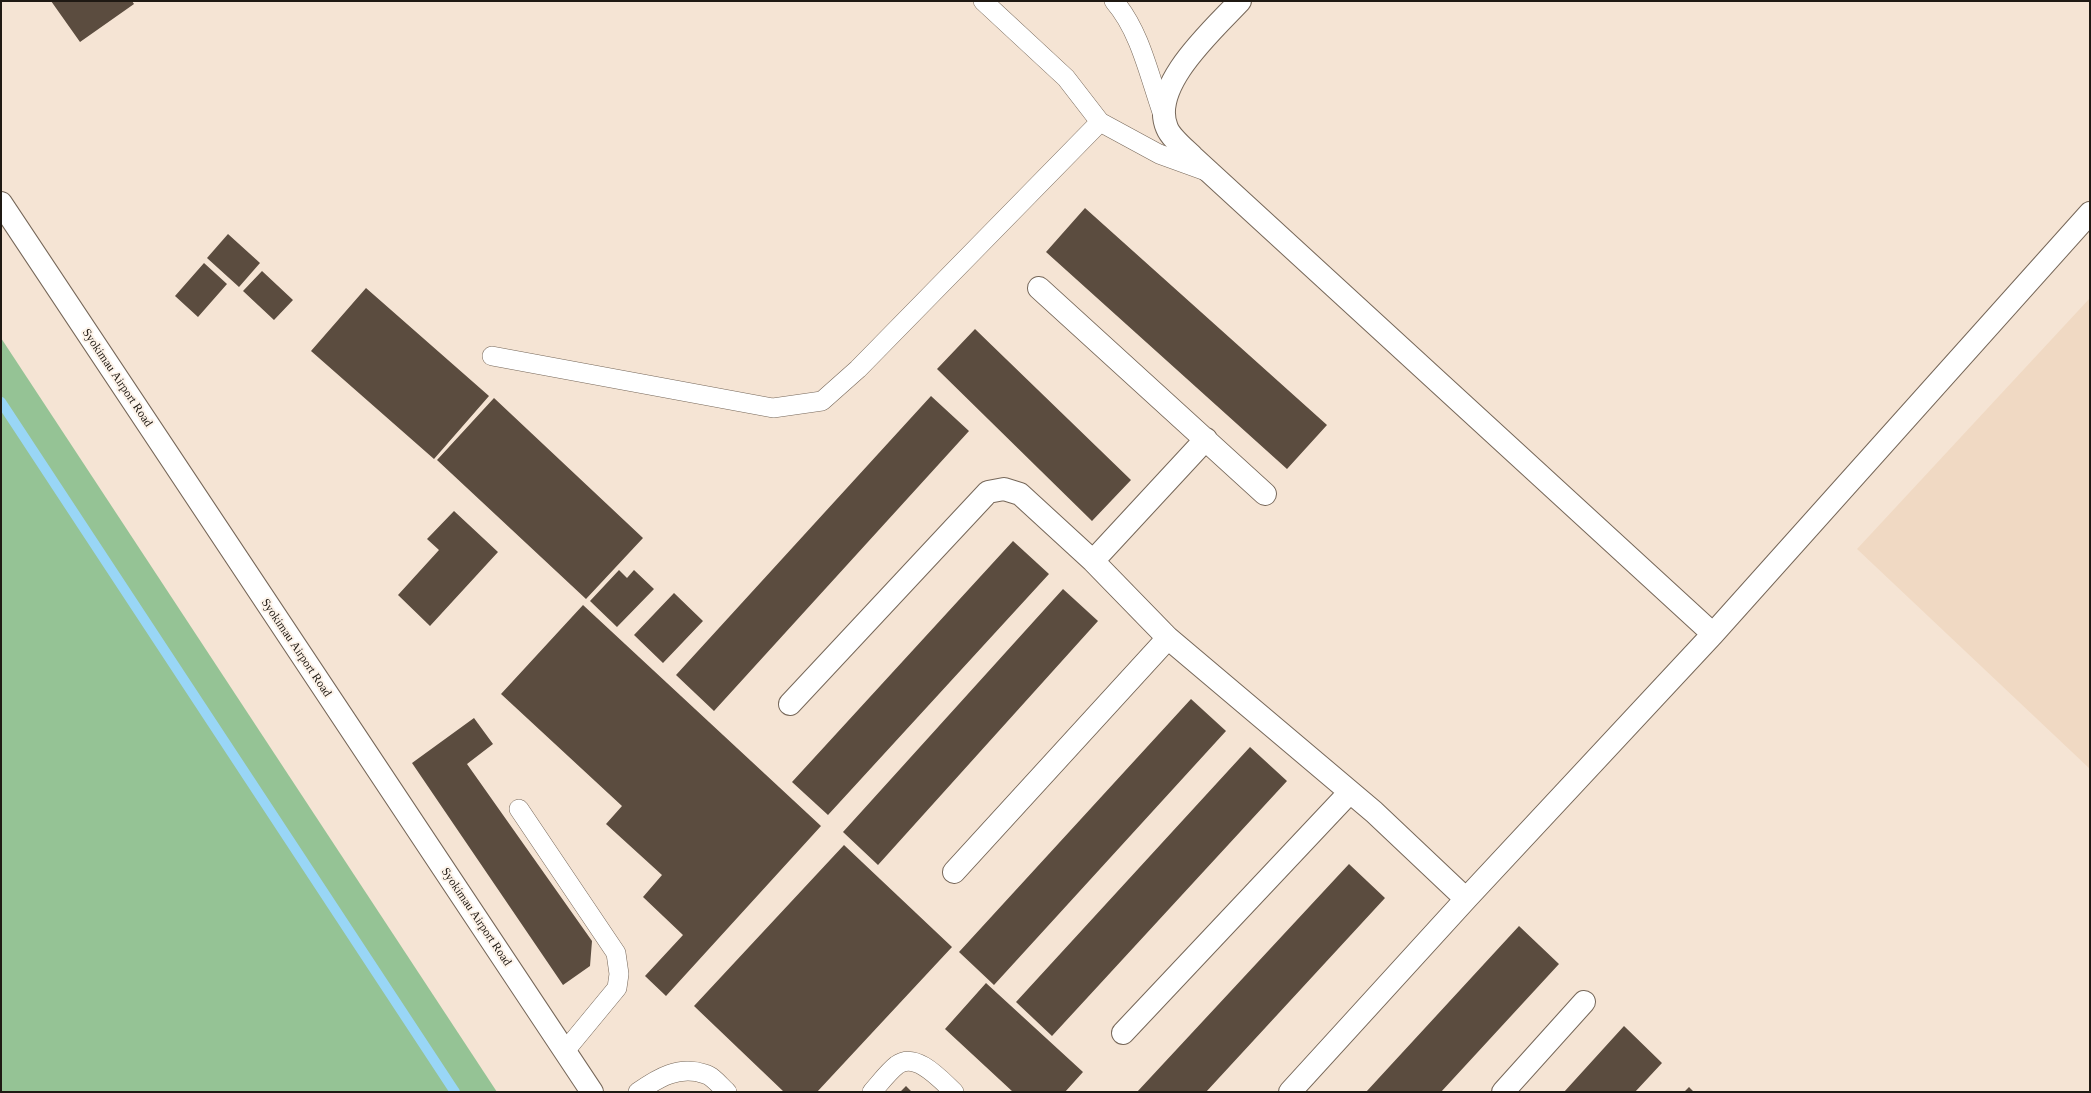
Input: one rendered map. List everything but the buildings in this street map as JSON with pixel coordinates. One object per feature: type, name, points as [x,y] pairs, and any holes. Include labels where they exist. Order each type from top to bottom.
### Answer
[{"type":"street","points":[[1240,1],[1194,52],[1172,80],[1162,112],[1167,129],[1210,172],[1713,634]]},
{"type":"street","name":"Syokimau Airport Road","points":[[1,203],[592,1092]]},
{"type":"street","points":[[1290,1092],[1466,899],[1713,634],[2090,213]]},
{"type":"street","points":[[1039,288],[1265,494]]},
{"type":"street","points":[[1093,561],[1206,439]]},
{"type":"street","points":[[790,704],[988,492],[1004,489],[1020,494],[1093,561],[1168,638],[1350,792],[1466,899]]},
{"type":"street","points":[[954,872],[1168,638]]},
{"type":"street","points":[[1123,1033],[1350,792]]},
{"type":"street","points":[[1503,1092],[1584,1002]]},
{"type":"lane","points":[[983,1],[1066,78],[1100,122],[1159,154],[1210,172]]},
{"type":"lane","points":[[1114,1],[1122,11],[1138,42],[1162,112]]},
{"type":"lane","points":[[492,356],[773,408],[822,401],[858,369],[1100,122]]},
{"type":"lane","points":[[519,809],[616,953],[619,974],[616,988],[565,1051]]},
{"type":"lane","points":[[872,1092],[898,1064],[913,1062],[926,1066],[954,1092]]},
{"type":"lane","points":[[638,1092],[660,1076],[686,1070],[706,1074],[727,1092]]},
{"type":"shaded area","points":[[2090,298],[2090,769],[1857,549]]},
{"type":"green space","points":[[1,338],[497,1092],[1,1092]]},
{"type":"waterway","points":[[1,402],[455,1092]]}]
